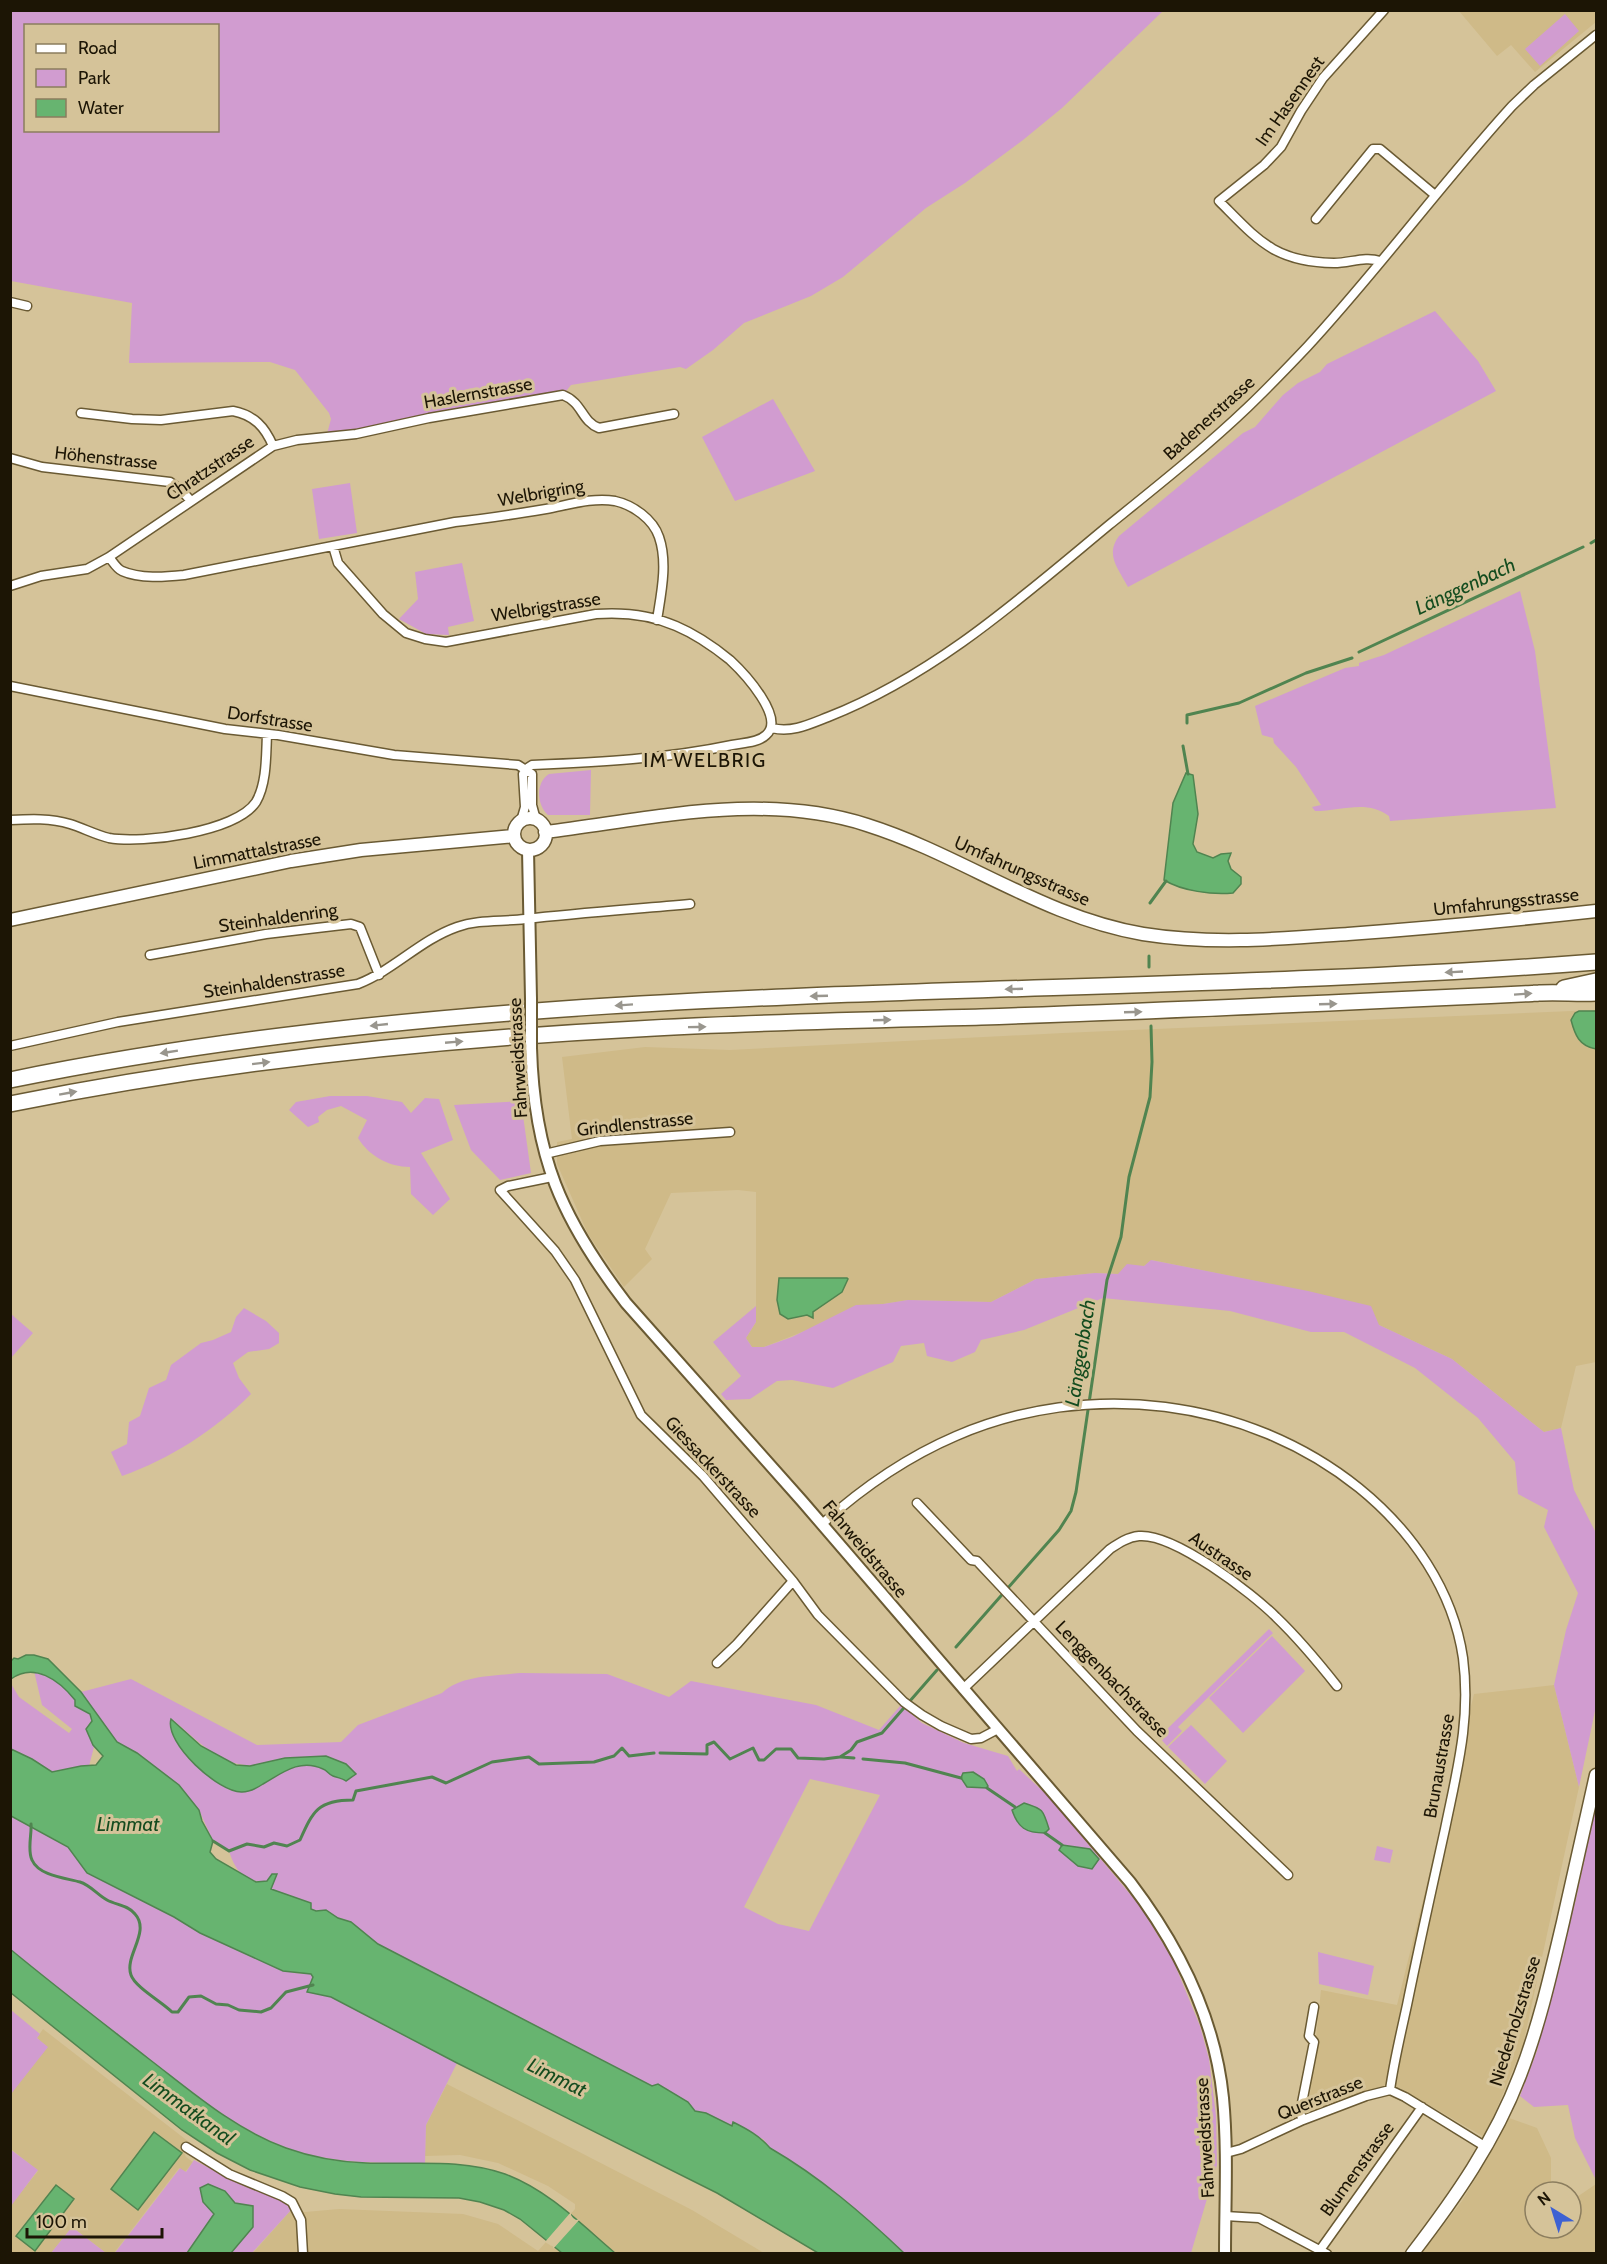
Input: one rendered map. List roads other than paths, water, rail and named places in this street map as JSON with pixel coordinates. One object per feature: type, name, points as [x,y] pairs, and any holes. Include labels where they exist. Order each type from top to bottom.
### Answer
[{"type":"highway","points":[[10,1080],[155,1054],[270,1037],[396,1023],[552,1010],[796,996],[1325,978],[1596,962]]},
{"type":"highway","points":[[1546,992],[1596,981]]},
{"type":"highway","points":[[10,1104],[111,1085],[245,1065],[399,1047],[534,1035],[648,1028],[1277,1007],[1546,992],[1596,993]]},
{"type":"main road","name":"Umfahrungsstrasse","points":[[545,832],[707,811],[762,808],[802,811],[842,818],[893,834],[931,849],[1024,895],[1085,919],[1144,934],[1193,940],[1278,939],[1596,911]]},
{"type":"main road","points":[[530,818],[536,820],[544,827],[542,845],[534,850],[519,846],[514,836],[515,828],[521,821],[530,818]]},
{"type":"main road","name":"Limmattalstrasse","points":[[10,920],[291,861],[361,850],[514,836]]},
{"type":"main road","name":"Niederholzstrasse","points":[[1412,2253],[1447,2208],[1486,2147],[1520,2075],[1540,2013],[1596,1775]]},
{"type":"street","name":"Im Hasennest","points":[[1380,261],[1372,258],[1335,263],[1286,256],[1267,247],[1219,201],[1281,147],[1323,78],[1384,10]]},
{"type":"street","name":"Badenerstrasse","points":[[772,728],[795,729],[841,712],[919,671],[971,635],[1175,471],[1248,408],[1308,345],[1517,102],[1596,35]]},
{"type":"street","points":[[1316,219],[1373,149],[1380,149],[1435,195]]},
{"type":"street","points":[[10,302],[27,306]]},
{"type":"street","name":"Haslernstrasse","points":[[273,446],[297,440],[356,434],[563,395],[575,401],[588,420],[599,428],[674,414]]},
{"type":"street","name":"Chratzstrasse","points":[[10,585],[41,576],[87,569],[109,557],[273,446],[266,430],[252,417],[233,411],[161,420],[81,413]]},
{"type":"street","name":"Höhenstrasse","points":[[10,458],[42,467],[170,482],[191,501]]},
{"type":"street","name":"Welbrigring","points":[[333,546],[455,522],[495,518],[594,501],[614,501],[633,507],[649,521],[659,536],[663,563],[657,620]]},
{"type":"street","points":[[109,557],[120,571],[165,577],[333,546]]},
{"type":"street","name":"Welbrigstrasse","points":[[333,546],[338,563],[382,614],[406,633],[425,639],[446,642],[596,614],[614,613],[657,620],[692,634],[731,662],[766,706],[773,721],[772,728]]},
{"type":"street","name":"Dorfstrasse","points":[[10,686],[225,729],[389,754],[447,761],[518,765],[526,769]]},
{"type":"street","points":[[521,821],[525,807],[523,774],[532,765],[653,758],[714,749],[759,740],[772,728]]},
{"type":"street","points":[[10,820],[40,819],[67,823],[109,837],[130,841],[152,840],[218,826],[247,812],[257,800],[262,785],[267,734]]},
{"type":"street","points":[[526,769],[532,774],[532,805],[536,820]]},
{"type":"street","name":"Fahrweidstrasse","points":[[528,850],[531,1048],[535,1108],[552,1177],[580,1238],[626,1303],[822,1524],[1130,1882],[1175,1950],[1197,1995],[1216,2057],[1223,2097],[1226,2153],[1225,2253]]},
{"type":"street","name":"Steinhaldenstrasse","points":[[10,1046],[118,1022],[347,987],[379,975],[431,939],[459,926],[690,904]]},
{"type":"street","name":"Steinhaldenring","points":[[150,955],[266,934],[351,924],[360,927],[379,975]]},
{"type":"street","name":"Grindlenstrasse","points":[[545,1154],[600,1141],[729,1132]]},
{"type":"street","name":"Giessackerstrasse","points":[[552,1177],[508,1186],[500,1190],[555,1251],[575,1280],[640,1415],[703,1476],[818,1615],[907,1704],[940,1726],[971,1739],[981,1738],[998,1729]]},
{"type":"street","name":"Brunaustrasse","points":[[822,1524],[881,1478],[957,1436],[1018,1416],[1097,1404],[1150,1405],[1197,1411],[1255,1428],[1316,1457],[1380,1505],[1422,1552],[1440,1585],[1462,1655],[1466,1719],[1462,1752],[1390,2090]]},
{"type":"street","name":"Lenggenbachstrasse","points":[[917,1503],[971,1560],[976,1561],[1002,1587],[1137,1731],[1288,1875]]},
{"type":"street","name":"Austrasse","points":[[963,1689],[1110,1549],[1127,1539],[1147,1536],[1176,1546],[1193,1555],[1214,1568],[1275,1615],[1337,1686]]},
{"type":"street","points":[[717,1663],[737,1644],[792,1581]]},
{"type":"street","points":[[1303,2120],[1300,2113],[1314,2042],[1309,2036],[1314,2007]]},
{"type":"street","name":"Querstrasse","points":[[1226,2153],[1242,2150],[1303,2120],[1366,2096],[1390,2090],[1486,2147]]},
{"type":"street","name":"Blumenstrasse","points":[[1324,2252],[1373,2175],[1422,2107]]},
{"type":"street","points":[[186,2147],[229,2174],[292,2202],[301,2220],[303,2253]]},
{"type":"street","points":[[1225,2216],[1259,2218],[1324,2252]]},
{"type":"water","points":[[1186,773],[1193,775],[1198,814],[1193,844],[1197,852],[1213,858],[1231,853],[1228,861],[1231,869],[1241,877],[1241,884],[1233,893],[1197,891],[1179,887],[1164,880],[1173,803]]},
{"type":"water","points":[[1579,1011],[1596,1011],[1596,1049],[1585,1045],[1576,1035],[1571,1020]]},
{"type":"water","points":[[779,1278],[848,1279],[842,1292],[813,1312],[813,1318],[807,1315],[788,1319],[780,1314],[777,1300]]},
{"type":"water","name":"Limmat","points":[[26,1655],[48,1659],[81,1692],[117,1742],[137,1753],[179,1785],[199,1810],[213,1841],[210,1852],[216,1859],[256,1882],[267,1881],[272,1874],[277,1874],[271,1889],[311,1903],[311,1909],[326,1910],[338,1918],[351,1922],[378,1944],[652,2086],[658,2084],[688,2102],[695,2111],[706,2113],[732,2126],[733,2122],[748,2130],[840,2197],[904,2253],[818,2253],[717,2193],[457,2063],[331,1997],[307,1992],[313,1977],[311,1974],[283,1971],[200,1933],[174,1917],[87,1873],[68,1847],[11,1816],[11,1749],[52,1772],[96,1765],[103,1756],[93,1745],[86,1729],[92,1721],[90,1714],[75,1706],[75,1700],[54,1680],[28,1672],[11,1679],[11,1661]]},
{"type":"water","points":[[171,1719],[201,1746],[236,1765],[250,1766],[285,1758],[326,1756],[346,1764],[356,1774],[346,1781],[315,1766],[299,1766],[251,1791],[232,1790],[208,1776],[184,1753],[171,1729]]},
{"type":"water","points":[[973,1772],[984,1779],[987,1788],[967,1787],[961,1778],[963,1773]]},
{"type":"water","points":[[1024,1803],[1039,1809],[1043,1814],[1049,1829],[1045,1833],[1028,1830],[1017,1821],[1012,1810]]},
{"type":"water","points":[[1062,1845],[1090,1849],[1099,1859],[1092,1869],[1078,1866],[1059,1850]]},
{"type":"water","name":"Limmatkanal","points":[[10,1949],[198,2097],[249,2131],[286,2148],[335,2160],[366,2163],[453,2164],[505,2174],[550,2198],[615,2253],[562,2253],[520,2219],[504,2210],[480,2202],[459,2198],[361,2197],[335,2194],[300,2187],[250,2170],[217,2153],[182,2130],[11,1993]]},
{"type":"water","points":[[154,2132],[182,2153],[138,2210],[111,2189]]},
{"type":"water","points":[[208,2184],[225,2191],[235,2203],[253,2206],[253,2227],[231,2253],[187,2253],[214,2214],[203,2202],[200,2188]]},
{"type":"water","points":[[56,2185],[74,2199],[35,2251],[16,2236]]},
{"type":"waterway","points":[[1591,543],[1596,540]]},
{"type":"waterway","name":"Länggenbach","points":[[1359,652],[1583,547]]},
{"type":"waterway","points":[[1187,723],[1187,715],[1239,703],[1306,673],[1352,658]]},
{"type":"waterway","points":[[1183,746],[1188,774]]},
{"type":"waterway","points":[[1150,903],[1166,881]]},
{"type":"waterway","points":[[1149,956],[1149,967]]},
{"type":"waterway","name":"Länggenbach","points":[[956,1647],[1059,1530],[1071,1511],[1076,1492],[1107,1280],[1121,1237],[1129,1177],[1150,1097],[1151,1026]]},
{"type":"waterway","name":"Länggenbach","points":[[660,1753],[707,1754],[707,1745],[714,1742],[730,1759],[753,1748],[759,1760],[764,1760],[776,1749],[791,1749],[798,1758],[840,1757],[851,1750],[857,1742],[882,1733],[937,1670]]},
{"type":"waterway","name":"Länggenbach","points":[[213,1841],[229,1851],[247,1844],[264,1847],[274,1843],[287,1846],[300,1840],[318,1809],[332,1802],[353,1800],[356,1791],[432,1777],[446,1783],[492,1762],[529,1757],[539,1764],[594,1762],[614,1756],[622,1748],[629,1756],[654,1753]]},
{"type":"waterway","points":[[841,1757],[854,1758]]},
{"type":"waterway","points":[[863,1759],[905,1763],[961,1778]]},
{"type":"waterway","points":[[987,1788],[1015,1807]]},
{"type":"waterway","points":[[31,1824],[30,1852],[32,1860],[40,1870],[53,1876],[84,1883],[107,1900],[135,1914],[140,1928],[131,1960],[131,1975],[133,1980],[172,2012],[178,2012],[189,1997],[201,1996],[216,2004],[228,2005],[239,2010],[261,2012],[271,2008],[286,1992],[313,1985]]},
{"type":"waterway","points":[[1045,1833],[1062,1845]]},
{"type":"district","name":"IM WELBRIG","points":[[705,760]]}]
